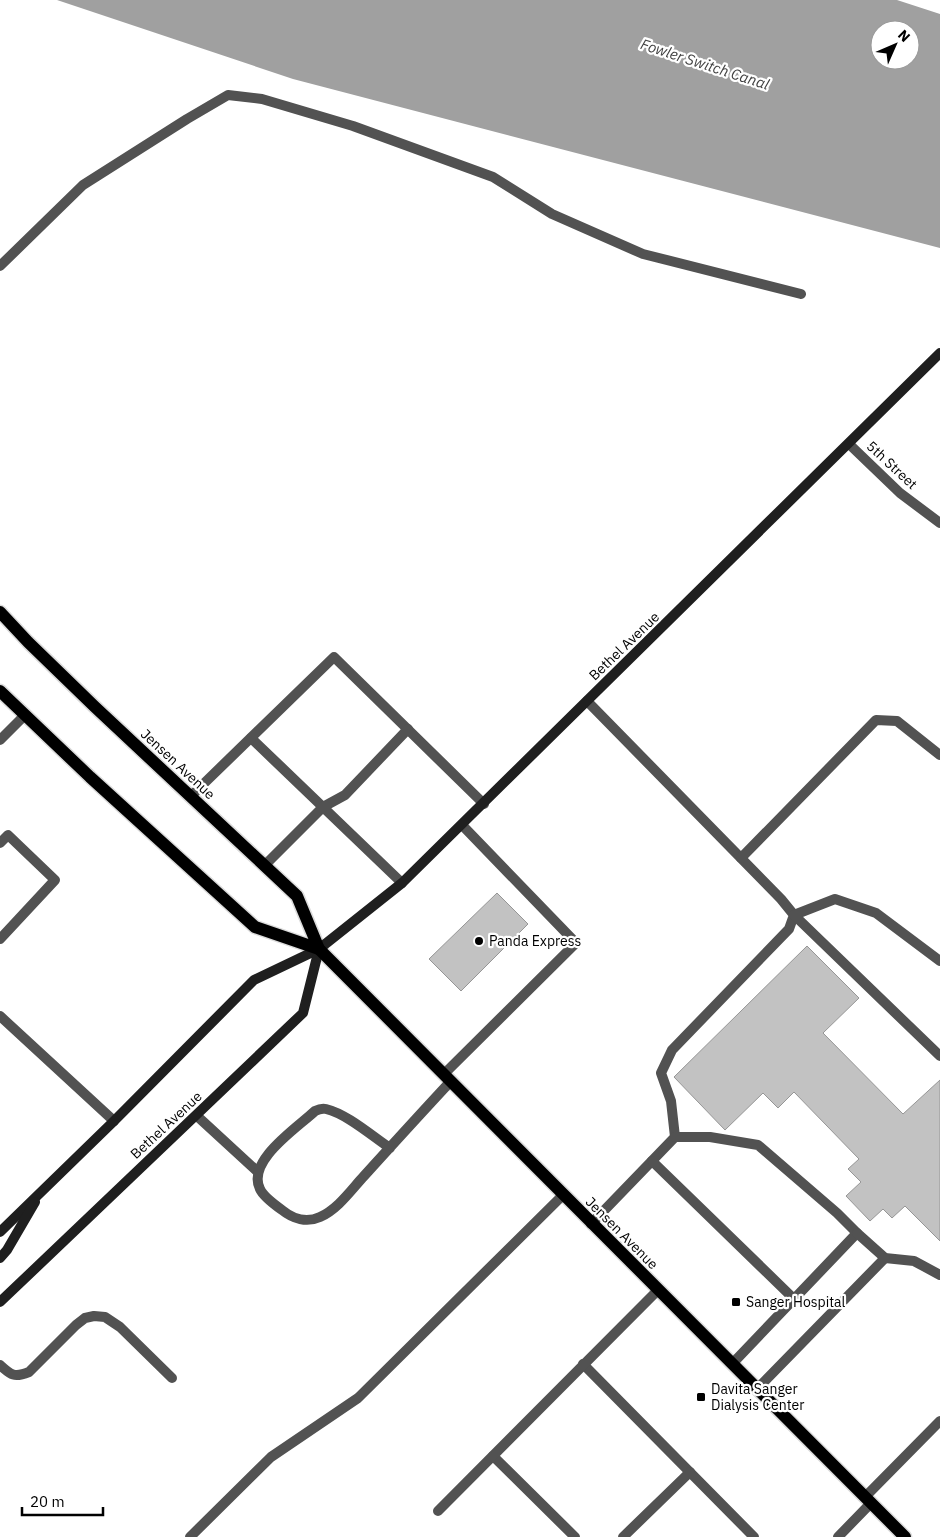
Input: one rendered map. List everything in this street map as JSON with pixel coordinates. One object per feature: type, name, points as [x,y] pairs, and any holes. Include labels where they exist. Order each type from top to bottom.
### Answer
[{"type":"main road","name":"Bethel Avenue","points":[[0,1232],[254,980],[319,949],[402,884],[850,444],[940,353]]},
{"type":"main road","name":"Jensen Avenue","points":[[0,612],[88,700],[297,896],[319,949],[905,1537]]},
{"type":"main road","name":"Jensen Avenue","points":[[0,692],[254,927],[319,949]]},
{"type":"main road","name":"Bethel Avenue","points":[[0,1302],[303,1013],[319,949]]},
{"type":"main road","points":[[0,1258],[7,1250],[42,1190]]},
{"type":"street","points":[[0,266],[83,185],[187,118],[228,95],[262,99],[353,126],[493,177],[552,214],[644,254],[800,294]]},
{"type":"street","name":"5th Street","points":[[850,444],[900,493],[940,523]]},
{"type":"street","points":[[191,796],[334,657],[484,804]]},
{"type":"street","points":[[587,701],[781,899],[794,915],[940,1056]]},
{"type":"street","points":[[0,740],[25,715]]},
{"type":"street","points":[[741,858],[876,720],[897,720],[940,755]]},
{"type":"street","points":[[265,866],[323,807],[345,795],[408,730]]},
{"type":"street","points":[[251,738],[402,884]]},
{"type":"street","points":[[390,1148],[343,1116],[326,1109],[320,1109],[315,1111],[271,1150],[258,1168],[257,1182],[260,1191],[292,1216],[308,1221],[331,1211],[390,1148],[448,1077],[576,943],[462,825]]},
{"type":"street","points":[[0,843],[8,835],[55,880],[0,939]]},
{"type":"street","points":[[675,1137],[671,1102],[661,1073],[672,1050],[789,929],[794,915],[835,898],[876,913],[940,961]]},
{"type":"street","points":[[0,1016],[114,1121]]},
{"type":"street","points":[[197,1116],[258,1172]]},
{"type":"street","points":[[592,1224],[675,1137],[710,1137],[758,1145],[837,1213],[885,1258],[914,1261],[940,1275]]},
{"type":"street","points":[[652,1161],[794,1299]]},
{"type":"street","points":[[190,1537],[272,1457],[358,1398],[563,1195]]},
{"type":"street","points":[[732,1364],[857,1233]]},
{"type":"street","points":[[757,1389],[885,1258]]},
{"type":"street","points":[[438,1511],[658,1290]]},
{"type":"street","points":[[0,1365],[11,1374],[21,1376],[29,1372],[76,1325],[85,1318],[94,1316],[105,1317],[120,1327],[172,1378]]},
{"type":"street","points":[[583,1364],[754,1537]]},
{"type":"street","points":[[838,1537],[868,1500],[940,1421]]},
{"type":"street","points":[[493,1456],[574,1537]]},
{"type":"street","points":[[623,1537],[690,1472]]},
{"type":"water","name":"Fowler Switch Canal","points":[[57,0],[897,0],[940,14],[940,248],[293,79]]},
{"type":"building","name":"Panda Express","points":[[497,893],[528,924],[461,991],[429,959]]},
{"type":"building","points":[[807,946],[859,998],[823,1033],[903,1114],[940,1080],[940,1241],[905,1206],[892,1218],[883,1209],[870,1221],[846,1196],[861,1182],[848,1169],[859,1159],[794,1092],[778,1108],[763,1093],[725,1130],[674,1077]]},
{"type":"place","name":"Panda Express","points":[[479,941]]},
{"type":"place","name":"Sanger Hospital","points":[[736,1302]]},
{"type":"place","name":"Davita Sanger Dialysis Center","points":[[701,1397]]}]
